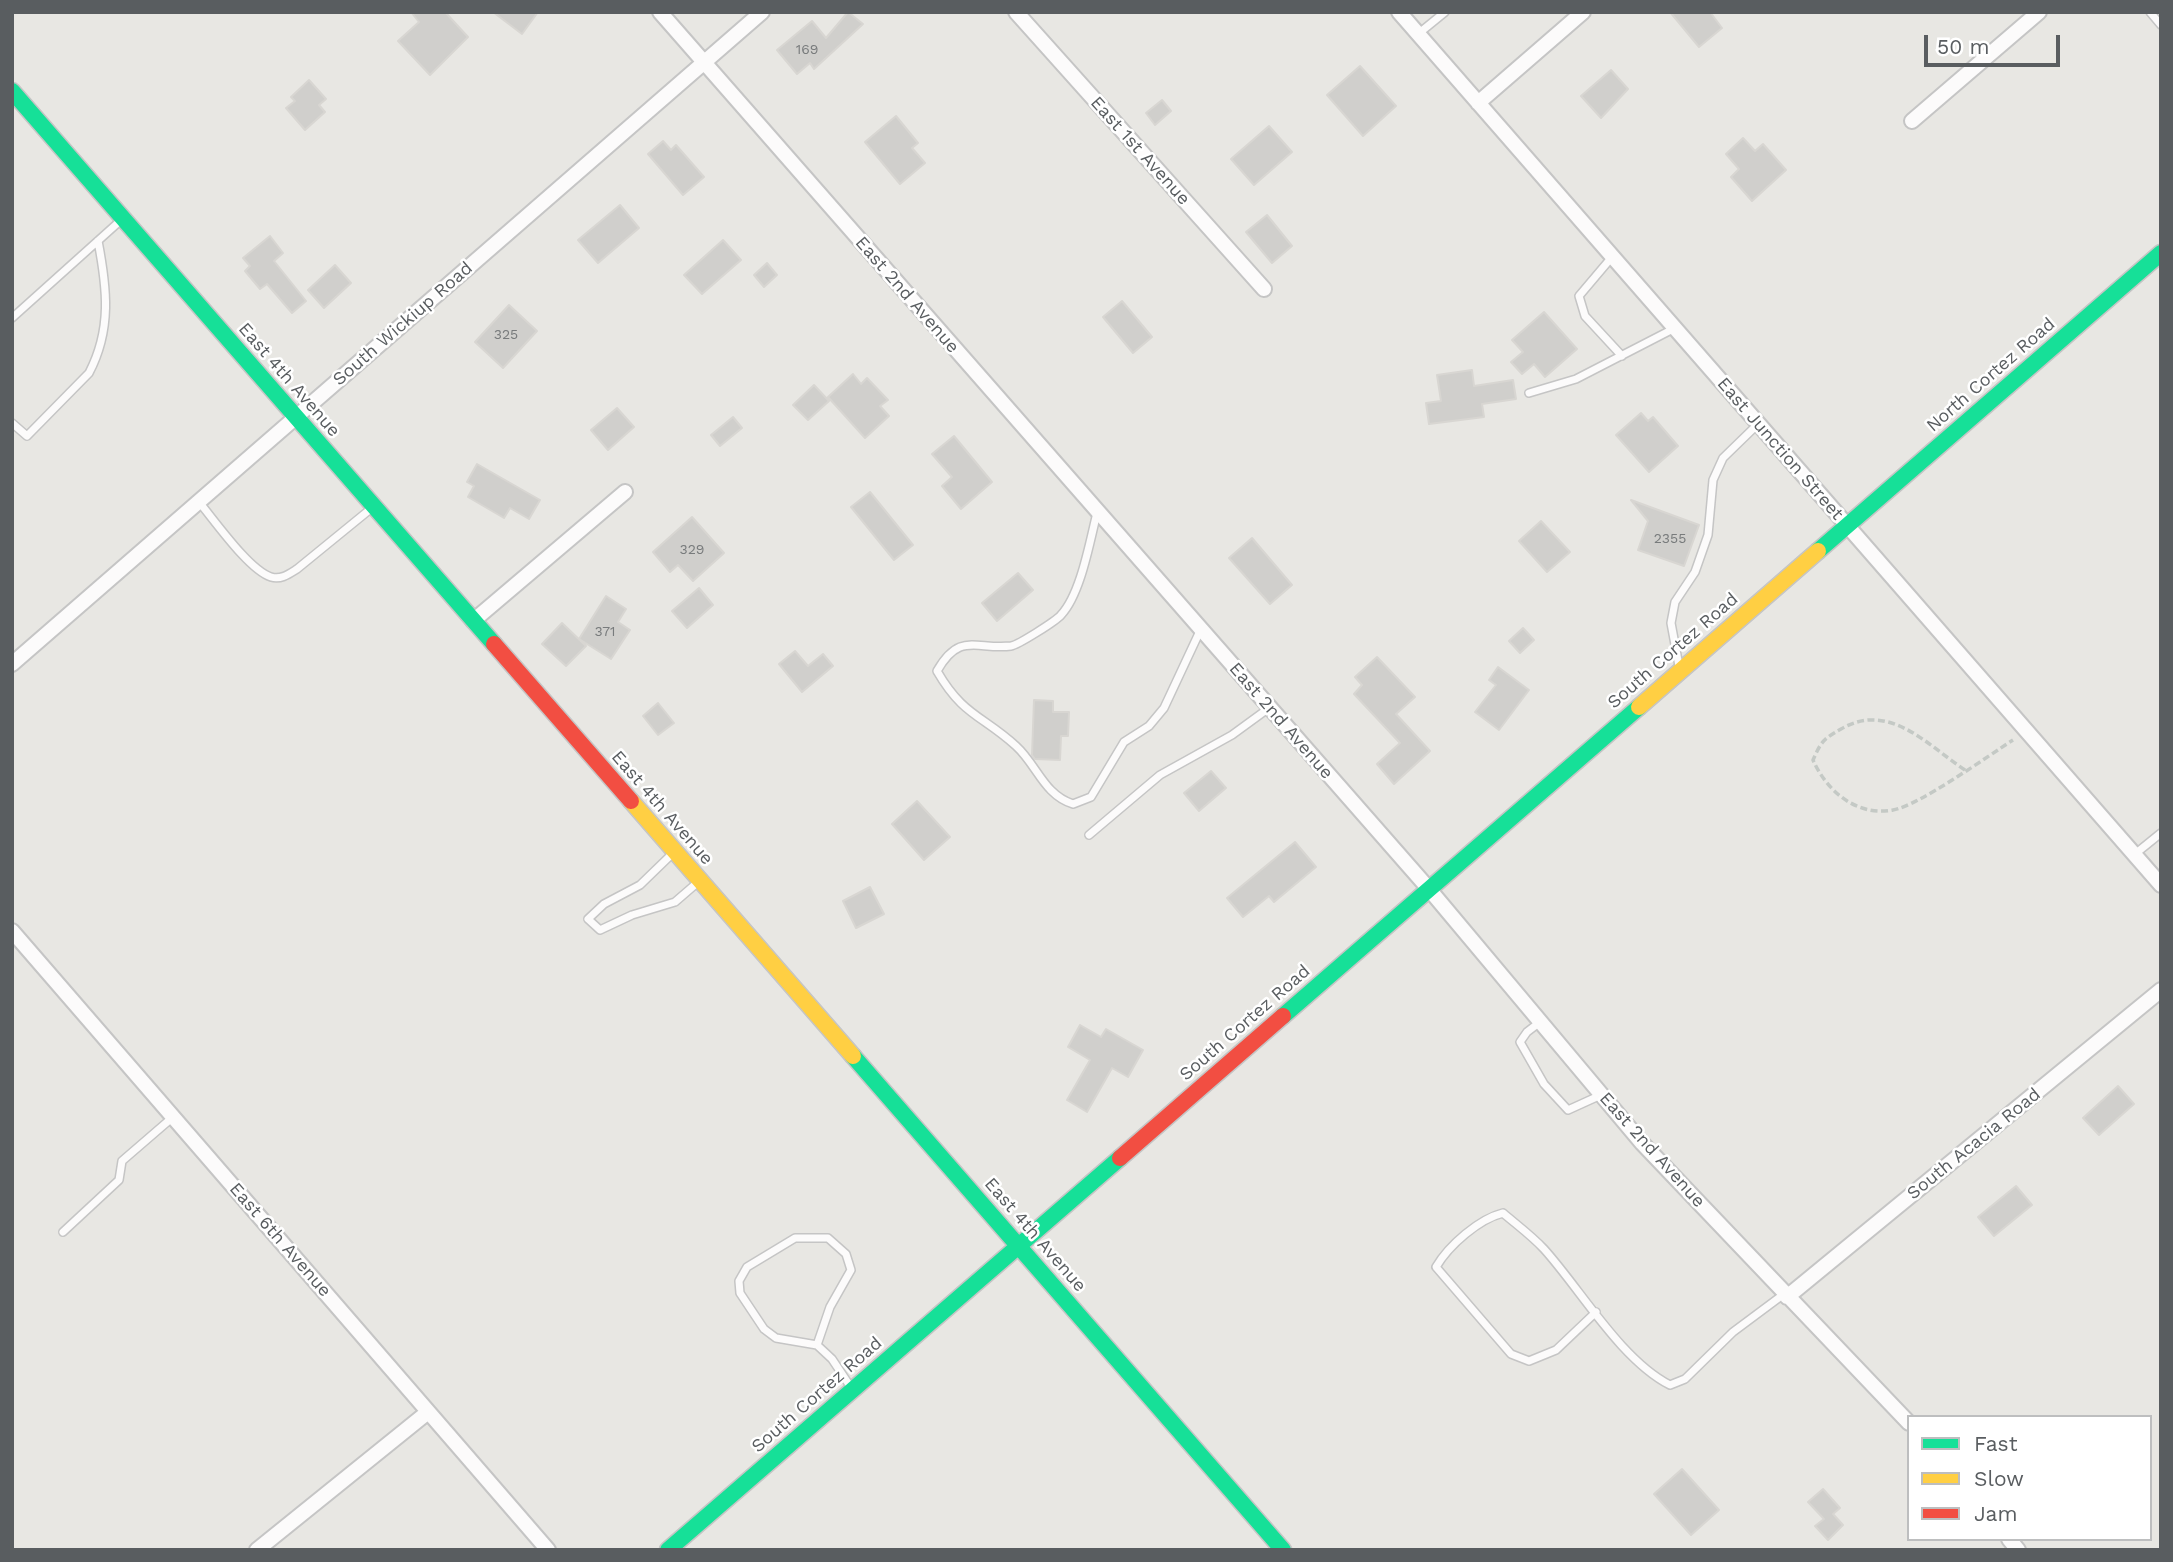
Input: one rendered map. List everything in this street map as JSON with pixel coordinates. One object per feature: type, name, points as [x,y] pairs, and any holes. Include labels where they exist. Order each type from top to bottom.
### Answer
[{"type":"street","name":"East 2nd Avenue","points":[[660,12],[1429,890],[1642,1143],[1907,1421]]},
{"type":"street","name":"South Wickiup Road","points":[[12,664],[762,12]]},
{"type":"street","name":"East 1st Avenue","points":[[1016,12],[1264,289]]},
{"type":"street","name":"East Junction Street","points":[[1399,12],[2161,885]]},
{"type":"street","points":[[1478,103],[1583,12]]},
{"type":"street","points":[[1912,121],[2039,12]]},
{"type":"street","name":"East 4th Avenue","points":[[12,91],[1283,1550]]},
{"type":"street","name":"North Cortez Road","points":[[1846,526],[2161,253]]},
{"type":"street","points":[[473,621],[625,492]]},
{"type":"street","name":"South Cortez Road","points":[[668,1550],[1846,526]]},
{"type":"street","name":"East 6th Avenue","points":[[12,931],[548,1550]]},
{"type":"street","name":"South Acacia Road","points":[[1786,1296],[2161,990]]},
{"type":"street","points":[[257,1550],[428,1412]]},
{"type":"lane","points":[[1418,34],[1445,12]]},
{"type":"lane","points":[[2150,12],[2161,25]]},
{"type":"lane","points":[[12,318],[123,219]]},
{"type":"lane","points":[[12,423],[27,436],[89,373],[96,361],[105,333],[107,310],[107,288],[98,241]]},
{"type":"lane","points":[[1612,257],[1579,296],[1586,316],[1622,356]]},
{"type":"lane","points":[[1529,393],[1576,379],[1675,328]]},
{"type":"lane","points":[[1681,670],[1671,623],[1675,602],[1695,572],[1708,534],[1713,480],[1723,458],[1758,424]]},
{"type":"lane","points":[[199,502],[258,570],[273,578],[285,576],[297,569],[373,506]]},
{"type":"lane","points":[[1097,513],[1082,575],[1062,614],[1013,646],[980,642],[960,645],[945,657],[937,671],[961,706],[1018,748],[1060,800],[1073,804],[1091,797],[1124,742],[1149,726],[1164,708],[1200,631]]},
{"type":"lane","points":[[1089,835],[1160,775],[1232,735],[1269,708]]},
{"type":"lane","points":[[2134,855],[2161,833]]},
{"type":"lane","points":[[675,852],[640,885],[604,904],[588,919],[600,930],[632,915],[675,902],[700,880]]},
{"type":"lane","points":[[1540,1022],[1527,1032],[1520,1042],[1544,1084],[1568,1110],[1602,1094]]},
{"type":"lane","points":[[63,1232],[119,1180],[122,1161],[173,1117]]},
{"type":"lane","points":[[1596,1312],[1556,1350],[1529,1361],[1511,1354],[1436,1266],[1442,1256],[1488,1217],[1503,1213],[1542,1247],[1656,1378],[1670,1385],[1685,1379],[1733,1332],[1786,1296]]},
{"type":"lane","points":[[817,1345],[830,1307],[851,1270],[846,1254],[828,1238],[795,1238],[747,1267],[739,1281],[740,1293],[764,1329],[776,1338],[817,1345],[832,1359],[853,1390]]},
{"type":"path","points":[[1965,770],[1895,722],[1871,718],[1848,725],[1822,740],[1813,760],[1822,780],[1840,797],[1860,807],[1892,811],[1965,770],[2027,732]]},
{"type":"building","points":[[411,12],[445,12],[468,37],[430,75],[398,41],[419,22]]},
{"type":"building","points":[[493,12],[538,12],[522,34]]},
{"type":"building","points":[[848,12],[863,24],[814,69],[810,63],[797,74],[777,50],[812,21],[826,38]]},
{"type":"building","points":[[1670,12],[1710,12],[1722,28],[1699,47]]},
{"type":"building","points":[[1360,66],[1396,106],[1363,136],[1327,95]]},
{"type":"building","points":[[1611,70],[1628,89],[1601,118],[1581,96]]},
{"type":"building","points":[[309,80],[326,99],[319,105],[325,112],[305,130],[286,108],[295,101],[291,97]]},
{"type":"building","points":[[1162,100],[1171,111],[1155,125],[1146,113]]},
{"type":"building","points":[[896,116],[918,143],[912,148],[925,163],[900,184],[865,142]]},
{"type":"building","points":[[1269,126],[1292,152],[1254,185],[1231,159]]},
{"type":"building","points":[[1743,138],[1755,151],[1763,144],[1786,170],[1752,201],[1731,177],[1739,169],[1726,154]]},
{"type":"building","points":[[663,141],[671,150],[676,145],[704,177],[683,195],[648,154]]},
{"type":"building","points":[[620,205],[639,228],[598,263],[578,240]]},
{"type":"building","points":[[1267,215],[1292,246],[1272,263],[1246,232]]},
{"type":"building","points":[[270,236],[283,253],[274,261],[306,301],[292,313],[267,284],[260,289],[245,271],[250,266],[243,258]]},
{"type":"building","points":[[723,240],[741,260],[702,294],[684,275]]},
{"type":"building","points":[[767,263],[777,275],[764,287],[754,275]]},
{"type":"building","points":[[335,265],[351,283],[324,308],[308,290]]},
{"type":"building","points":[[1122,301],[1152,337],[1133,353],[1103,317]]},
{"type":"building","points":[[509,305],[537,331],[503,368],[475,342]]},
{"type":"building","points":[[1544,312],[1577,349],[1545,377],[1534,364],[1522,374],[1511,362],[1523,352],[1512,340]]},
{"type":"building","points":[[1472,370],[1474,386],[1513,380],[1516,399],[1482,404],[1484,417],[1429,424],[1426,403],[1441,401],[1437,375]]},
{"type":"building","points":[[853,374],[861,384],[867,378],[888,400],[880,406],[889,416],[865,438],[828,397]]},
{"type":"building","points":[[814,385],[829,401],[808,420],[793,405]]},
{"type":"building","points":[[617,408],[634,427],[608,450],[591,430]]},
{"type":"building","points":[[1641,413],[1648,421],[1653,417],[1678,446],[1649,472],[1616,435]]},
{"type":"building","points":[[733,417],[742,428],[720,446],[711,435]]},
{"type":"building","points":[[954,436],[992,482],[961,509],[942,486],[952,477],[932,454]]},
{"type":"building","points":[[477,464],[540,500],[529,519],[510,508],[504,518],[468,497],[474,486],[467,482]]},
{"type":"building","points":[[870,492],[913,545],[894,560],[851,507]]},
{"type":"building","points":[[1631,500],[1699,525],[1684,566],[1638,550],[1648,521]]},
{"type":"building","points":[[692,517],[724,553],[693,581],[678,565],[670,572],[653,552]]},
{"type":"building","points":[[1541,521],[1570,552],[1547,572],[1519,541]]},
{"type":"building","points":[[1252,538],[1292,585],[1270,604],[1229,558]]},
{"type":"building","points":[[1018,573],[1033,590],[997,621],[982,603]]},
{"type":"building","points":[[699,588],[713,605],[687,628],[672,611]]},
{"type":"building","points":[[606,596],[626,609],[618,622],[630,630],[611,659],[579,639]]},
{"type":"building","points":[[562,623],[586,646],[566,666],[542,644]]},
{"type":"building","points":[[1523,628],[1534,640],[1520,653],[1509,641]]},
{"type":"building","points":[[795,651],[808,666],[823,654],[833,666],[802,692],[779,664]]},
{"type":"building","points":[[1377,657],[1415,697],[1396,714],[1430,751],[1394,784],[1377,764],[1400,743],[1354,694],[1362,685],[1355,677]]},
{"type":"building","points":[[1498,667],[1529,690],[1499,730],[1475,712],[1496,685],[1489,680]]},
{"type":"building","points":[[1034,700],[1053,701],[1053,712],[1069,712],[1068,736],[1061,736],[1060,760],[1035,759],[1032,755]]},
{"type":"building","points":[[658,703],[674,723],[658,735],[643,716]]},
{"type":"building","points":[[1211,771],[1226,788],[1199,811],[1184,793]]},
{"type":"building","points":[[917,801],[950,837],[924,860],[892,824]]},
{"type":"building","points":[[1295,842],[1316,867],[1274,902],[1269,896],[1243,917],[1227,898]]},
{"type":"building","points":[[870,887],[884,914],[856,928],[843,901]]},
{"type":"building","points":[[1080,1025],[1101,1037],[1106,1029],[1143,1050],[1128,1077],[1112,1068],[1087,1112],[1067,1100],[1090,1060],[1068,1047]]},
{"type":"building","points":[[2118,1086],[2134,1104],[2099,1135],[2083,1118]]},
{"type":"building","points":[[2016,1186],[2032,1205],[1994,1236],[1978,1217]]},
{"type":"building","points":[[1682,1469],[1719,1510],[1691,1535],[1654,1494]]},
{"type":"building","points":[[1823,1489],[1840,1508],[1833,1514],[1843,1525],[1828,1540],[1815,1526],[1824,1519],[1808,1502]]},
{"type":"traffic: fast","points":[[12,91],[494,644]]},
{"type":"traffic: fast","points":[[1818,551],[2161,253]]},
{"type":"traffic: fast","points":[[1283,1016],[1639,707]]},
{"type":"traffic: fast","points":[[853,1056],[1283,1550]]},
{"type":"traffic: fast","points":[[668,1550],[1120,1158]]},
{"type":"traffic: slow","points":[[1639,707],[1818,551]]},
{"type":"traffic: slow","points":[[631,801],[853,1056]]},
{"type":"traffic: jam","points":[[494,644],[631,801]]},
{"type":"traffic: jam","points":[[1120,1158],[1283,1016]]}]
